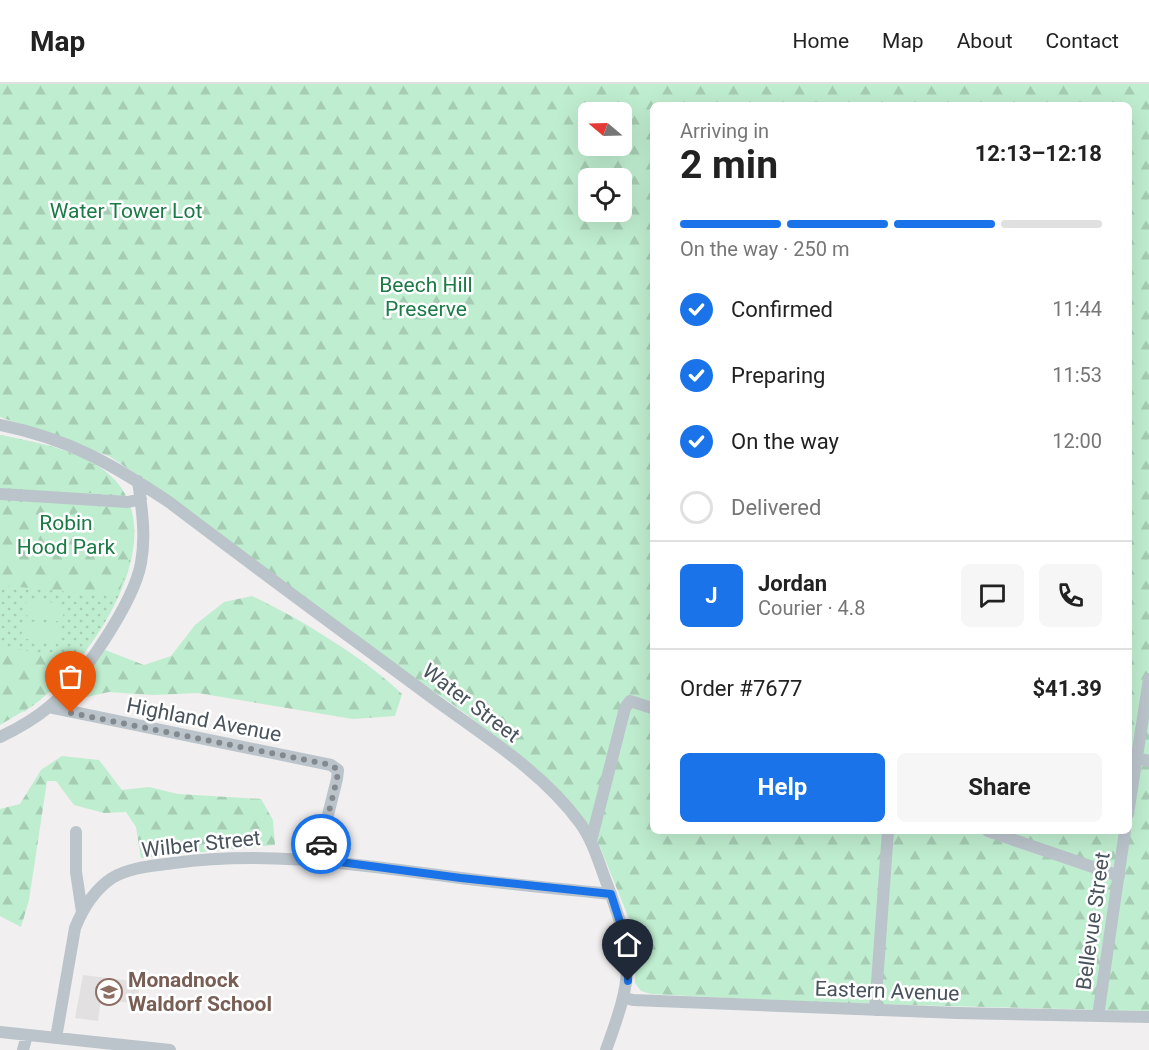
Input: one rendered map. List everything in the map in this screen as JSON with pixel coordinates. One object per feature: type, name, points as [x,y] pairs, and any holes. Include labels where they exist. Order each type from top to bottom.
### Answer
[{"type":"street","name":"Water Street","points":[[0,425],[82,449],[170,502],[511,757],[565,805],[591,842],[627,944],[628,981],[625,998],[606,1050]]},
{"type":"street","points":[[0,737],[49,707],[65,691],[115,621],[135,583],[143,546],[138,481]]},
{"type":"street","points":[[0,494],[128,502],[141,499]]},
{"type":"street","points":[[1132,792],[1149,679]]},
{"type":"street","points":[[591,842],[625,708],[630,701],[650,707]]},
{"type":"street","name":"Highland Avenue","points":[[49,707],[331,765],[338,770],[317,859]]},
{"type":"street","points":[[76,832],[76,872],[82,912]]},
{"type":"street","points":[[875,1010],[888,834]]},
{"type":"street","points":[[996,834],[1119,876]]},
{"type":"street","name":"Bellevue Street","points":[[1098,1016],[1125,834]]},
{"type":"street","name":"Wilber Street","points":[[56,1038],[72,944],[82,912],[100,887],[113,877],[149,867],[231,857],[317,859],[461,878],[611,894]]},
{"type":"street","name":"Eastern Avenue","points":[[625,998],[875,1010],[1149,1017]]},
{"type":"street","points":[[0,1032],[170,1050]]},
{"type":"street","points":[[23,1050],[27,1035]]},
{"type":"shaded area","name":"Monadnock Waldorf School","points":[[83,975],[140,982],[137,1004],[101,999],[98,1021],[75,1018]]},
{"type":"green space","points":[[0,84],[1149,84],[1149,1011],[828,1003],[651,994],[641,991],[635,983],[636,951],[632,926],[600,847],[577,810],[550,783],[469,716],[320,611],[166,494],[109,456],[0,417]]},
{"type":"green space","name":"Robin Hood Park","points":[[0,435],[61,449],[102,469],[114,479],[130,506],[134,538],[128,572],[114,606],[94,639],[71,669],[47,694],[24,712],[0,690]]},
{"type":"green space","points":[[0,435],[53,447],[85,460],[100,469],[126,495],[0,488]]},
{"type":"green space","points":[[0,501],[131,508],[133,547],[119,593],[89,594],[0,585]]},
{"type":"green space","points":[[252,596],[331,640],[388,681],[402,694],[395,716],[353,719],[198,693],[153,695],[109,692],[82,698],[70,695],[105,650],[144,665],[171,656],[195,625],[224,602]]},
{"type":"green space","points":[[27,598],[65,605],[62,622],[24,615]]},
{"type":"green space","points":[[24,620],[61,627],[58,644],[21,638]]},
{"type":"green space","points":[[0,646],[65,657],[74,666],[49,692],[0,725]]},
{"type":"green space","points":[[62,756],[99,760],[122,790],[149,787],[178,794],[261,799],[273,820],[275,845],[141,858],[136,827],[126,812],[104,813],[74,805],[56,781],[47,781],[29,900],[21,927],[0,916],[0,809],[20,804],[41,770]]},
{"type":"way so far","points":[[71,713],[331,765],[338,770],[337,779],[321,844]]},
{"type":"place","name":"Monadnock Waldorf School","points":[[109,992]]},
{"type":"route","points":[[321,844],[317,859],[461,878],[611,894],[627,944],[628,981]]},
{"type":"park label","name":"Water Tower Lot","points":[[126,211]]},
{"type":"park label","name":"Beech Hill Preserve","points":[[426,297]]}]
